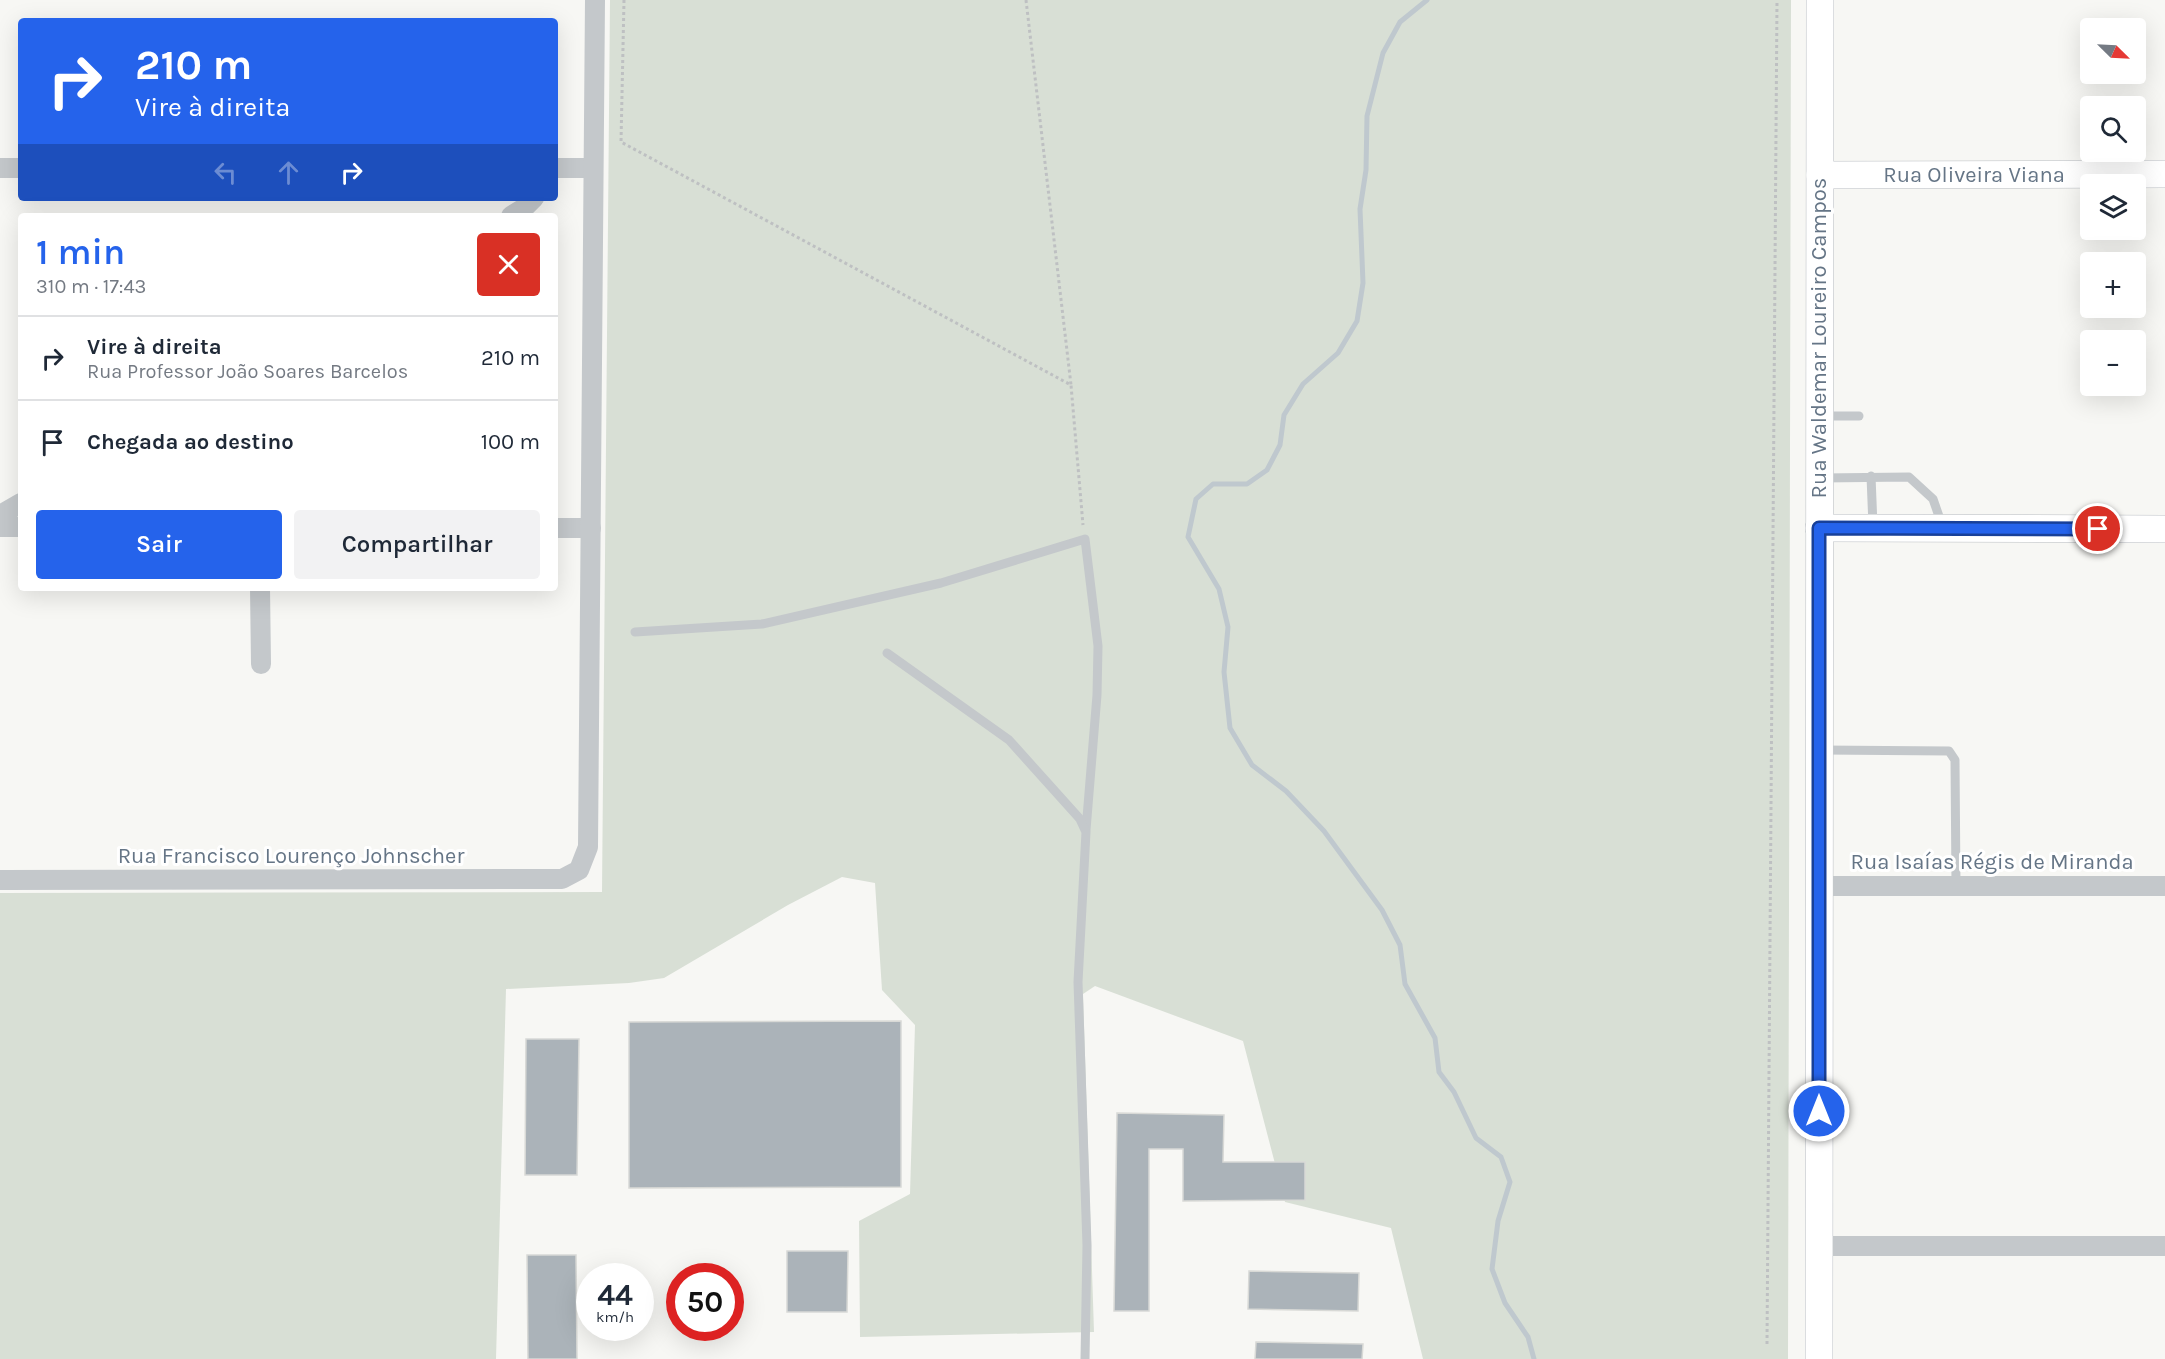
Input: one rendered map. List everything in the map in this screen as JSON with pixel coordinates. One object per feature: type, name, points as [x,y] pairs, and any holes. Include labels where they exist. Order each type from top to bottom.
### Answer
[{"type":"main road","name":"Rua Waldemar Loureiro Campos","points":[[1819,1359],[1820,0]]},
{"type":"main road","name":"Rua Oliveira Viana","points":[[1820,175],[2165,174]]},
{"type":"main road","points":[[1819,528],[2165,529]]},
{"type":"street","points":[[558,528],[591,528],[595,0]]},
{"type":"street","points":[[0,168],[18,168]]},
{"type":"street","points":[[558,168],[593,168]]},
{"type":"street","points":[[516,213],[531,201]]},
{"type":"street","points":[[0,515],[18,505]]},
{"type":"street","points":[[0,527],[18,527]]},
{"type":"street","name":"Rua Francisco Lourenço Johnscher","points":[[0,880],[561,879],[579,870],[588,847],[591,528]]},
{"type":"street","points":[[260,591],[261,664]]},
{"type":"street","name":"Rua Isaías Régis de Miranda","points":[[1819,886],[2165,886]]},
{"type":"street","points":[[1819,1246],[2165,1246]]},
{"type":"lane","points":[[1819,416],[1859,416]]},
{"type":"lane","points":[[1820,478],[1877,473],[1909,477],[1924,490],[1938,509],[1942,528]]},
{"type":"lane","points":[[1873,528],[1877,473]]},
{"type":"lane","points":[[635,632],[762,624],[941,583],[1085,539],[1098,646],[1097,695],[1086,832],[1078,982],[1087,1245],[1085,1359]]},
{"type":"lane","points":[[887,653],[1009,740],[1080,819],[1086,832]]},
{"type":"lane","points":[[1819,750],[1949,751],[1956,760],[1956,886]]},
{"type":"path","points":[[624,0],[621,142],[1071,385]]},
{"type":"path","points":[[1026,0],[1071,385],[1085,539]]},
{"type":"path","points":[[1767,1344],[1777,0]]},
{"type":"shaded area","points":[[610,0],[1791,0],[1788,1359],[1423,1359],[1391,1228],[1285,1202],[1243,1041],[1095,986],[1083,994],[1094,1332],[860,1337],[859,1221],[910,1194],[915,1025],[882,990],[875,883],[842,877],[788,905],[664,978],[629,983],[506,989],[496,1359],[0,1359],[0,893],[602,892]]},
{"type":"building","points":[[901,1021],[901,1187],[629,1188],[629,1022]]},
{"type":"building","points":[[526,1039],[579,1039],[577,1175],[525,1175]]},
{"type":"building","points":[[1117,1113],[1224,1115],[1223,1162],[1305,1162],[1305,1200],[1183,1201],[1183,1149],[1149,1149],[1149,1311],[1114,1311]]},
{"type":"building","points":[[787,1251],[848,1251],[847,1312],[787,1312]]},
{"type":"building","points":[[527,1255],[576,1255],[577,1359],[528,1359]]},
{"type":"building","points":[[1249,1271],[1359,1273],[1358,1311],[1248,1309]]},
{"type":"building","points":[[1256,1342],[1363,1344],[1362,1359],[1255,1359]]},
{"type":"waterway","points":[[1427,0],[1400,22],[1383,53],[1367,116],[1366,170],[1360,209],[1363,283],[1357,321],[1338,353],[1303,384],[1284,415],[1280,445],[1267,470],[1247,484],[1213,484],[1196,499],[1188,537],[1219,589],[1228,627],[1224,672],[1230,728],[1252,765],[1286,791],[1324,831],[1382,910],[1400,945],[1405,984],[1435,1038],[1439,1072],[1454,1092],[1476,1138],[1501,1157],[1510,1182],[1498,1221],[1492,1269],[1505,1303],[1528,1337],[1534,1359]]},
{"type":"route","points":[[1819,1111],[1819,528],[2098,529]]}]
